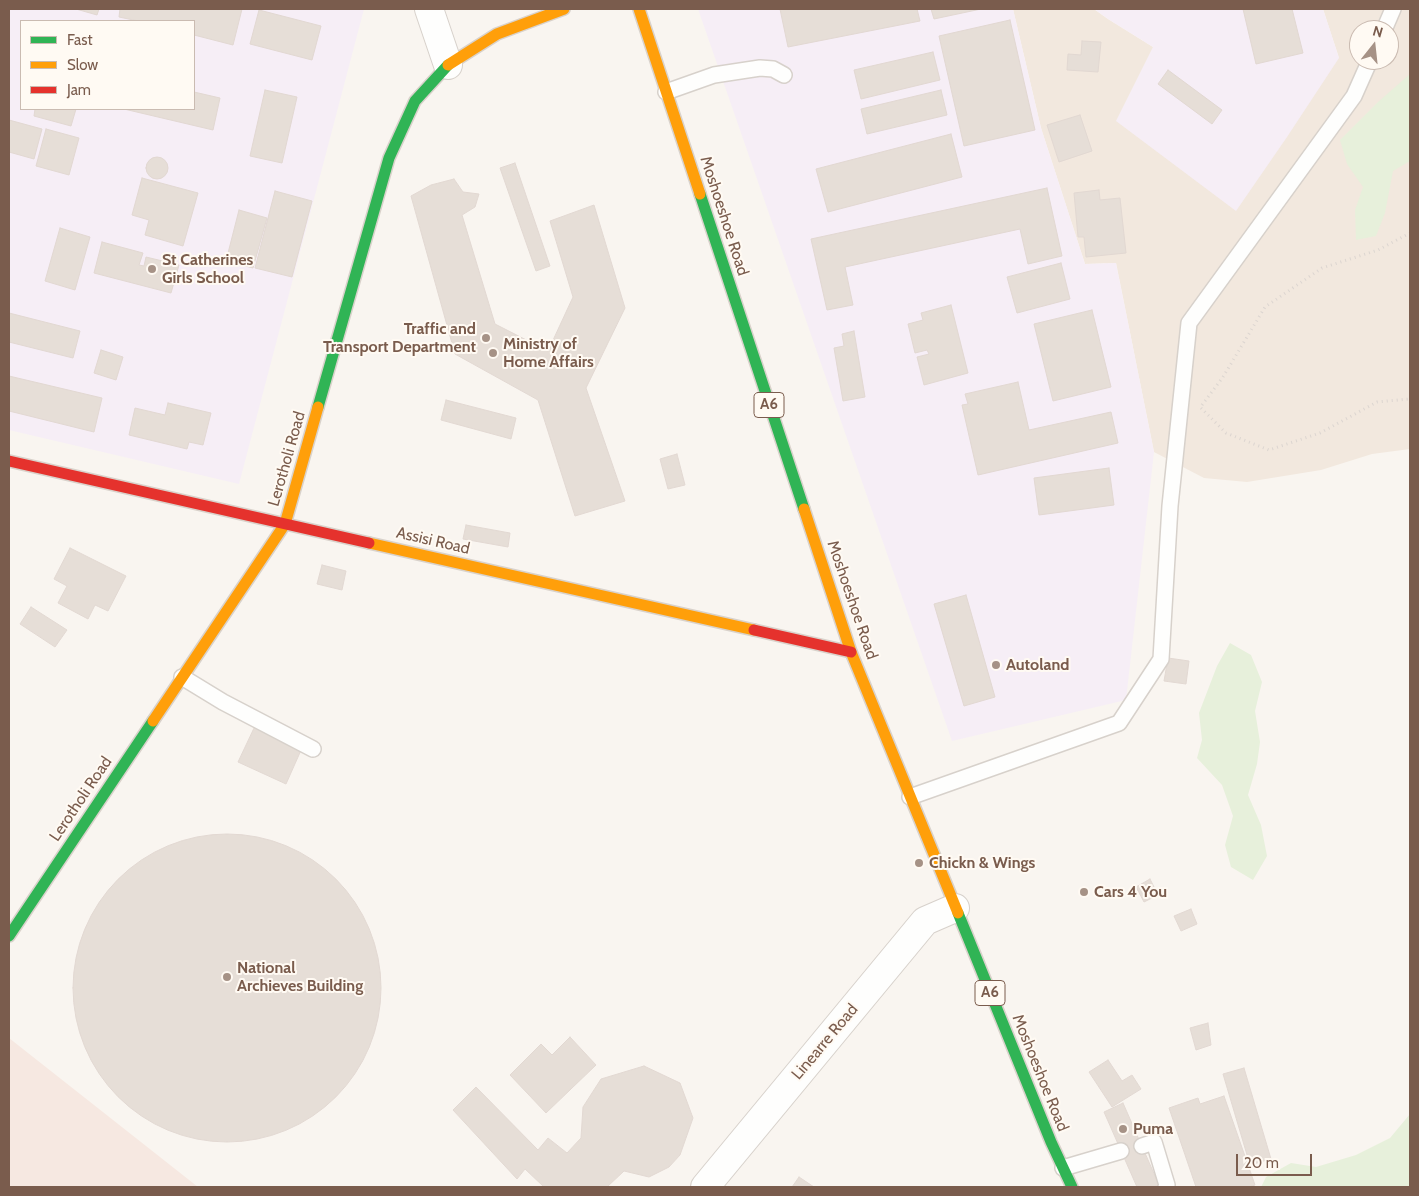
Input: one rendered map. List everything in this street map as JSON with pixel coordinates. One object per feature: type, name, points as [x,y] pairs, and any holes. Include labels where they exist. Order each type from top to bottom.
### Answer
[{"type":"street","points":[[429,9],[448,65]]},
{"type":"street","name":"Lerotholi Road","points":[[9,936],[285,524],[389,158],[415,101],[448,65],[497,34],[564,9]]},
{"type":"street","name":"Moshoeshoe Road","points":[[639,9],[851,652],[1047,1133],[1072,1187]]},
{"type":"street","name":"Assisi Road","points":[[9,460],[851,652]]},
{"type":"street","name":"Linearre Road","points":[[705,1187],[925,921],[955,908]]},
{"type":"lane","points":[[666,92],[714,75],[760,68],[773,69],[784,75]]},
{"type":"lane","points":[[910,797],[1119,723],[1161,659],[1170,506],[1189,323],[1354,96],[1366,70]]},
{"type":"lane","points":[[182,677],[223,702],[313,749]]},
{"type":"lane","points":[[1142,1146],[1154,1142],[1167,1184],[1166,1187]]},
{"type":"lane","points":[[1063,1168],[1121,1151]]},
{"type":"path","points":[[1179,417],[1200,407],[1222,377],[1265,307],[1322,268],[1378,250],[1410,233]]},
{"type":"path","points":[[1200,407],[1226,433],[1268,450],[1320,433],[1377,402],[1410,398]]},
{"type":"shaded area","name":"St Catherines Girls School","points":[[9,9],[364,9],[239,484],[9,430]]},
{"type":"shaded area","points":[[698,9],[1013,9],[1041,128],[1085,264],[1116,263],[1154,452],[1126,700],[952,741]]},
{"type":"shaded area","points":[[1013,9],[1094,9],[1153,47],[1339,58],[1323,9],[1410,9],[1410,449],[1372,454],[1321,470],[1247,482],[1204,478],[1154,452],[1116,263],[1085,264],[1041,128]]},
{"type":"shaded area","points":[[1094,9],[1323,9],[1339,58],[1236,211],[1116,121],[1153,47]]},
{"type":"shaded area","points":[[9,1038],[198,1187],[9,1187]]},
{"type":"green space","points":[[1410,74],[1410,161],[1393,171],[1385,213],[1376,236],[1356,240],[1355,210],[1363,187],[1347,164],[1340,140],[1378,102]]},
{"type":"green space","points":[[1230,643],[1251,655],[1262,682],[1255,711],[1260,742],[1257,764],[1248,795],[1261,825],[1267,856],[1253,880],[1231,867],[1225,845],[1233,816],[1222,785],[1197,758],[1202,740],[1199,713],[1217,666]]},
{"type":"green space","points":[[1410,1114],[1410,1187],[1261,1187],[1266,1177],[1291,1163],[1316,1167],[1356,1155],[1390,1138]]},
{"type":"building","points":[[76,9],[99,9],[97,15]]},
{"type":"building","points":[[120,9],[242,9],[233,45],[195,35],[195,20],[133,20],[119,17]]},
{"type":"building","points":[[780,9],[917,9],[920,21],[788,47]]},
{"type":"building","points":[[931,9],[981,9],[934,19]]},
{"type":"building","points":[[1243,9],[1292,9],[1303,53],[1256,64]]},
{"type":"building","points":[[259,10],[321,26],[312,60],[250,44]]},
{"type":"building","points":[[1010,20],[1035,130],[964,146],[939,36]]},
{"type":"building","points":[[1082,41],[1101,42],[1098,72],[1067,70],[1068,54],[1081,55]]},
{"type":"building","points":[[933,52],[940,80],[861,99],[854,70]]},
{"type":"building","points":[[1168,70],[1222,110],[1212,124],[1158,84]]},
{"type":"building","points":[[265,90],[297,97],[282,163],[250,156]]},
{"type":"building","points":[[941,90],[947,115],[867,134],[861,109]]},
{"type":"building","points":[[195,92],[220,98],[213,130],[128,110],[195,110]]},
{"type":"building","points":[[35,110],[76,110],[71,126],[34,116]]},
{"type":"building","points":[[1080,115],[1092,151],[1059,162],[1047,125]]},
{"type":"building","points":[[9,120],[42,129],[34,159],[9,152]]},
{"type":"building","points":[[46,129],[79,138],[69,175],[36,166]]},
{"type":"building","points":[[951,134],[962,177],[828,212],[816,169]]},
{"type":"building","points":[[157,157],[167,164],[168,168],[161,178],[157,179],[147,172],[146,168],[153,158]]},
{"type":"building","points":[[515,163],[550,266],[536,271],[500,168]]},
{"type":"building","points":[[142,178],[198,193],[183,246],[145,235],[149,220],[132,215]]},
{"type":"building","name":"Traffic and Transport Department","points":[[454,179],[463,192],[479,194],[475,207],[462,215],[495,324],[548,351],[573,297],[550,221],[594,205],[625,308],[586,388],[625,501],[575,516],[538,400],[455,354],[411,196],[431,185]]},
{"type":"building","points":[[1047,188],[1062,256],[1028,264],[1020,229],[845,267],[853,305],[827,310],[811,239]]},
{"type":"building","points":[[1099,190],[1100,200],[1120,198],[1126,253],[1086,257],[1084,237],[1078,237],[1074,193]]},
{"type":"building","points":[[275,191],[312,201],[292,277],[255,268]]},
{"type":"building","points":[[239,210],[267,218],[253,268],[226,261]]},
{"type":"building","points":[[60,228],[90,237],[75,290],[45,281]]},
{"type":"building","points":[[102,242],[143,253],[139,265],[144,266],[146,257],[179,265],[171,293],[94,273]]},
{"type":"building","points":[[1061,263],[1070,299],[1017,313],[1007,277]]},
{"type":"building","points":[[951,305],[968,373],[924,385],[917,357],[929,354],[927,350],[915,353],[908,324],[923,320],[921,313]]},
{"type":"building","points":[[1092,310],[1111,387],[1053,401],[1034,324]]},
{"type":"building","points":[[9,313],[80,331],[73,358],[9,342]]},
{"type":"building","points":[[854,331],[865,397],[843,401],[834,348],[844,346],[842,334]]},
{"type":"building","points":[[101,350],[123,357],[116,380],[94,373]]},
{"type":"building","points":[[9,376],[102,398],[94,432],[9,411]]},
{"type":"building","points":[[1018,382],[1029,430],[1111,412],[1118,443],[978,475],[962,405],[968,404],[965,394]]},
{"type":"building","points":[[446,400],[516,418],[511,439],[441,420]]},
{"type":"building","points":[[168,403],[211,413],[203,445],[189,442],[187,449],[129,435],[135,408],[165,415]]},
{"type":"building","points":[[677,454],[685,485],[668,489],[660,459]]},
{"type":"building","points":[[1109,468],[1114,505],[1039,515],[1034,478]]},
{"type":"building","points":[[466,525],[510,533],[508,547],[463,539]]},
{"type":"building","points":[[70,548],[126,576],[108,611],[95,605],[88,619],[58,603],[67,586],[54,579]]},
{"type":"building","points":[[322,565],[346,571],[342,590],[317,584]]},
{"type":"building","points":[[966,595],[995,697],[964,706],[934,604]]},
{"type":"building","points":[[31,607],[67,630],[55,647],[20,624]]},
{"type":"building","points":[[1168,658],[1189,661],[1186,684],[1164,681]]},
{"type":"building","points":[[255,726],[302,748],[286,784],[238,762]]},
{"type":"building","name":"National Archieves Building","points":[[212,834],[242,834],[272,840],[300,852],[325,869],[346,890],[363,915],[375,943],[381,973],[379,1018],[370,1047],[355,1074],[336,1097],[313,1116],[286,1131],[257,1140],[212,1142],[182,1136],[154,1124],[129,1107],[108,1086],[91,1061],[79,1033],[73,1003],[73,973],[79,943],[91,915],[108,890],[129,869],[154,852],[182,840]]},
{"type":"building","points":[[1150,879],[1158,895],[1144,902],[1136,887]]},
{"type":"building","points":[[1191,909],[1197,924],[1181,931],[1174,916]]},
{"type":"building","points":[[1208,1023],[1211,1045],[1196,1050],[1190,1028]]},
{"type":"building","points":[[570,1037],[596,1065],[546,1113],[510,1075],[541,1044],[552,1055]]},
{"type":"building","points":[[1108,1060],[1122,1081],[1132,1075],[1141,1089],[1112,1107],[1089,1072]]},
{"type":"building","points":[[644,1066],[680,1083],[693,1118],[680,1155],[669,1167],[649,1177],[624,1171],[607,1187],[544,1187],[525,1169],[517,1179],[453,1110],[476,1087],[538,1150],[548,1138],[567,1153],[581,1138],[583,1107],[601,1079]]},
{"type":"building","points":[[1244,1068],[1271,1159],[1250,1165],[1223,1074]]},
{"type":"building","points":[[1224,1096],[1255,1185],[1249,1187],[1196,1187],[1169,1108],[1198,1098],[1200,1104]]},
{"type":"building","name":"Puma","points":[[1123,1103],[1159,1185],[1154,1187],[1137,1187],[1104,1112]]},
{"type":"building","points":[[799,1177],[814,1187],[792,1187]]},
{"type":"traffic: fast","points":[[318,407],[389,158],[415,101],[448,65]]},
{"type":"traffic: fast","points":[[700,194],[804,509]]},
{"type":"traffic: fast","points":[[9,936],[153,721]]},
{"type":"traffic: fast","points":[[958,913],[1051,1142],[1072,1187]]},
{"type":"traffic: slow","points":[[448,65],[497,34],[564,9]]},
{"type":"traffic: slow","points":[[639,9],[700,194]]},
{"type":"traffic: slow","points":[[153,721],[285,524],[318,407]]},
{"type":"traffic: slow","points":[[804,509],[851,652],[958,913]]},
{"type":"traffic: slow","points":[[369,543],[754,630]]},
{"type":"traffic: jam","points":[[9,461],[369,543]]},
{"type":"traffic: jam","points":[[754,630],[851,652]]},
{"type":"place","name":"St Catherines Girls School","points":[[152,269]]},
{"type":"place","name":"Traffic and Transport Department","points":[[486,338]]},
{"type":"place","name":"Ministry of Home Affairs","points":[[493,353]]},
{"type":"place","name":"Autoland","points":[[996,665]]},
{"type":"place","name":"Chickn & Wings","points":[[919,863]]},
{"type":"place","name":"Cars 4 You","points":[[1084,892]]},
{"type":"place","name":"National Archieves Building","points":[[227,977]]},
{"type":"place","name":"Puma","points":[[1123,1129]]}]
